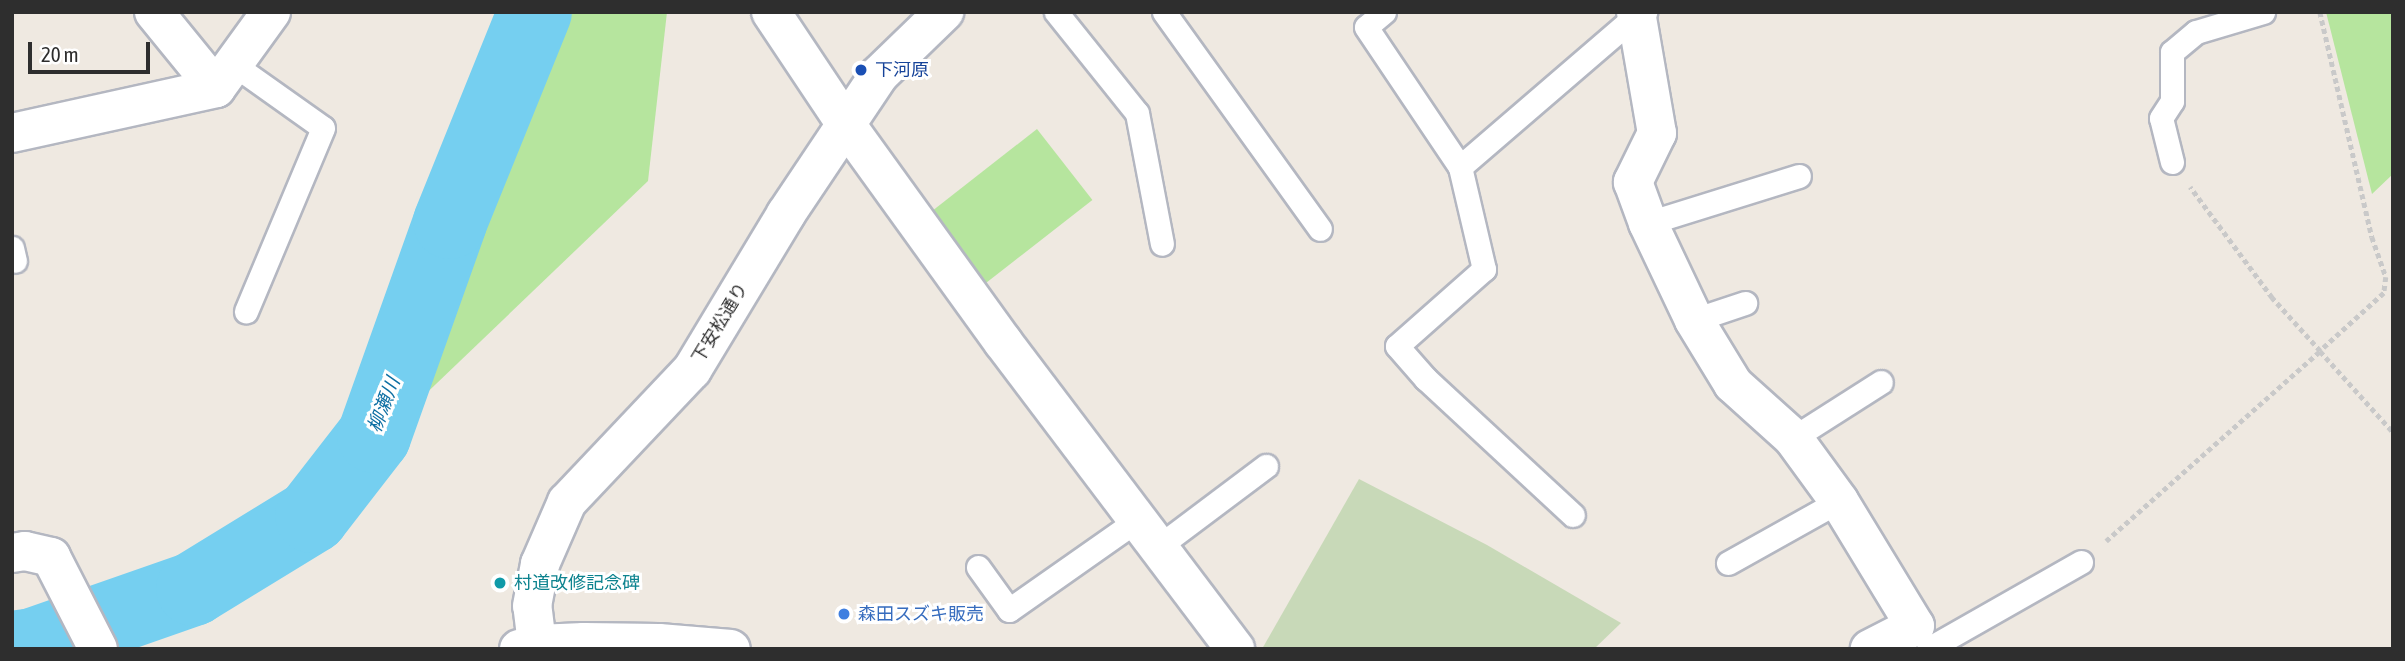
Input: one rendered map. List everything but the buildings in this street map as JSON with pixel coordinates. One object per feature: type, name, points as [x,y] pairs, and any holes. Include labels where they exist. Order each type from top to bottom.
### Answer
[{"type":"street","points":[[154,12],[224,76]]},
{"type":"street","points":[[12,133],[224,76],[271,12]]},
{"type":"street","points":[[771,12],[845,123],[1003,342],[1235,649]]},
{"type":"street","name":"下安松通り","points":[[528,646],[540,564],[568,502],[692,370],[845,123],[879,75],[944,12]]},
{"type":"street","points":[[1639,13],[1657,133],[1633,182],[1648,223],[1693,320],[1733,384],[1793,438],[1839,501],[1923,641],[1870,649]]},
{"type":"street","points":[[12,553],[25,551],[51,557],[98,649]]},
{"type":"street","points":[[528,646],[659,643],[731,649]]},
{"type":"lane","points":[[1056,12],[1137,113],[1162,244]]},
{"type":"lane","points":[[1164,12],[1320,229]]},
{"type":"lane","points":[[1384,12],[1366,27],[1460,167],[1484,270],[1397,346],[1426,379],[1573,515]]},
{"type":"lane","points":[[2172,162],[2161,118],[2172,101],[2172,52],[2196,32],[2263,12]]},
{"type":"lane","points":[[1460,167],[1639,13]]},
{"type":"lane","points":[[224,76],[323,128],[246,311]]},
{"type":"lane","points":[[1648,223],[1799,176]]},
{"type":"lane","points":[[1693,320],[1745,303]]},
{"type":"lane","points":[[1793,438],[1881,382]]},
{"type":"lane","points":[[978,567],[1009,610],[1266,466]]},
{"type":"lane","points":[[1728,563],[1839,501]]},
{"type":"lane","points":[[1923,641],[2081,562]]},
{"type":"path","points":[[2081,562],[2384,293],[2386,277],[2372,237],[2320,12]]},
{"type":"path","points":[[2172,162],[2272,298],[2393,432]]},
{"type":"green space","points":[[560,12],[667,12],[648,181],[413,406]]},
{"type":"green space","points":[[2326,12],[2393,12],[2393,174],[2372,194]]},
{"type":"green space","points":[[1037,129],[1092,200],[982,286],[927,215]]},
{"type":"green space","points":[[1359,479],[1487,545],[1621,623],[1594,649],[1262,649]]},
{"type":"waterway","name":"柳瀬川","points":[[12,648],[33,645],[193,589],[312,516],[374,436],[450,222],[535,12]]},
{"type":"place","name":"下河原","points":[[861,70]]},
{"type":"place","name":"村道改修記念碑","points":[[500,583]]},
{"type":"place","name":"森田スズキ販売","points":[[844,614]]}]
